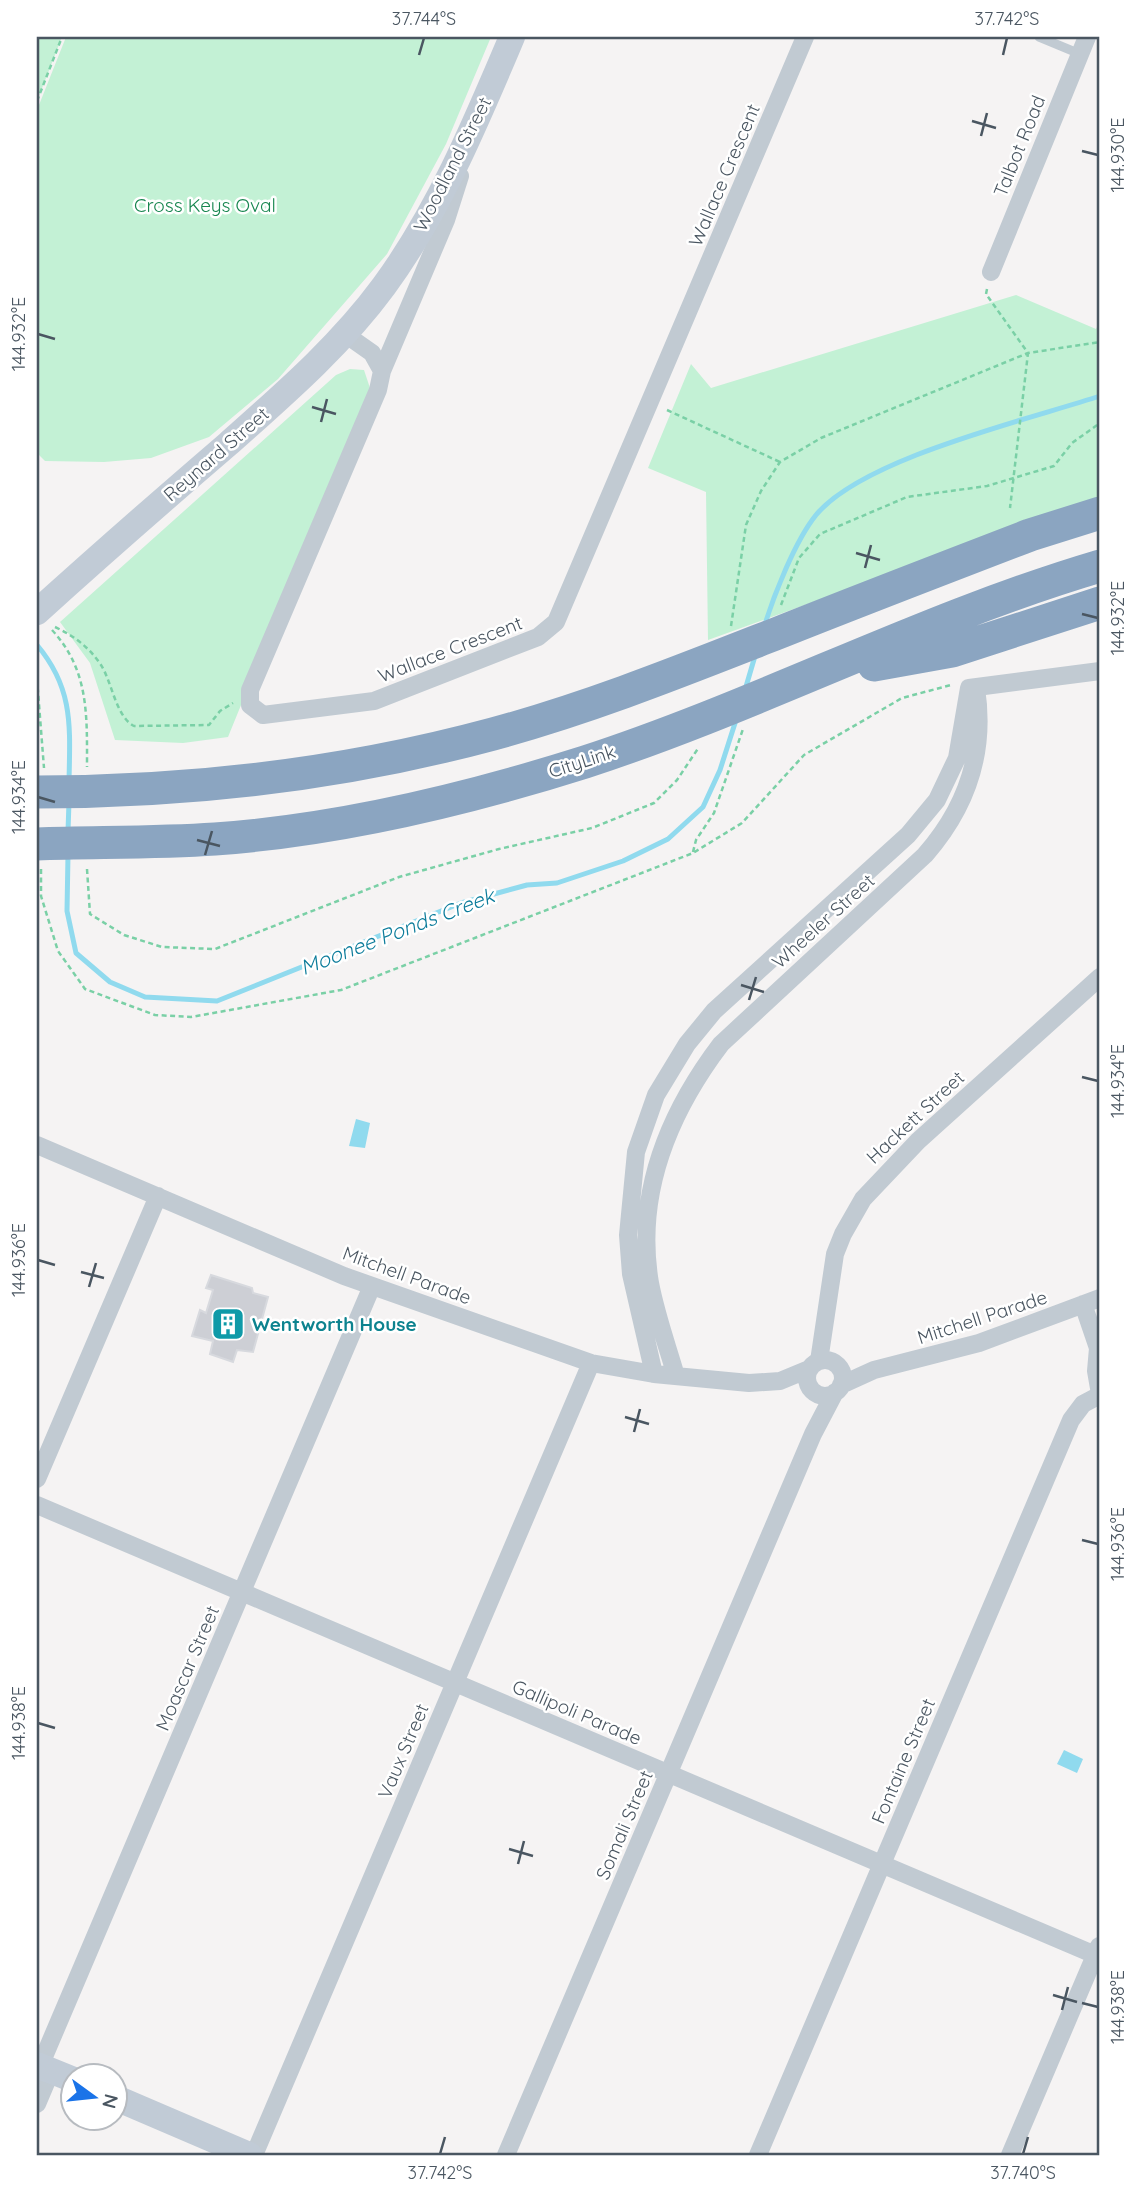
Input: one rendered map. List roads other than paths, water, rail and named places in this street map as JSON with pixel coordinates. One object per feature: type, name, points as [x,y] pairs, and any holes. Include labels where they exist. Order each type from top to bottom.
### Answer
[{"type":"highway","points":[[39,785],[93,792],[208,785],[393,758],[493,734],[586,706],[1030,535],[1100,513]]},
{"type":"highway","name":"CityLink","points":[[39,850],[96,842],[227,838],[304,830],[408,812],[586,761],[1054,580],[1100,566]]},
{"type":"highway","points":[[796,680],[952,651],[1100,603]]},
{"type":"street","name":"Woodland Street","points":[[384,286],[431,211],[480,113],[512,37]]},
{"type":"street","name":"Wallace Crescent","points":[[382,371],[378,390],[250,691],[250,705],[258,713],[269,716],[374,701],[538,637],[560,615],[805,37]]},
{"type":"street","name":"Talbot Road","points":[[991,272],[1087,37]]},
{"type":"street","points":[[382,371],[446,220],[480,113]]},
{"type":"street","name":"Reynard Street","points":[[41,617],[58,592],[275,402],[345,334],[384,286]]},
{"type":"street","points":[[345,334],[372,354],[382,371]]},
{"type":"street","points":[[973,688],[1100,671]]},
{"type":"street","name":"Wheeler Street","points":[[654,1374],[631,1274],[628,1235],[636,1152],[656,1095],[687,1044],[714,1011],[908,835],[937,800],[957,758],[973,688]]},
{"type":"street","name":"Wheeler Street","points":[[676,1376],[659,1321],[648,1259],[653,1177],[669,1127],[699,1072],[721,1044],[925,855],[947,830],[964,800],[973,772],[978,727],[973,688]]},
{"type":"street","name":"Hackett Street","points":[[830,1373],[826,1302],[835,1254],[852,1216],[875,1183],[1100,977]]},
{"type":"street","name":"Mitchell Parade","points":[[37,1144],[372,1286],[591,1363],[654,1374],[749,1383],[874,1370],[943,1355],[1092,1301]]},
{"type":"street","points":[[37,1479],[158,1196]]},
{"type":"street","name":"Moascar Street","points":[[37,2104],[242,1592],[372,1286]]},
{"type":"street","name":"Fontaine Street","points":[[758,2155],[1071,1420],[1083,1404],[1100,1394],[1092,1301]]},
{"type":"street","name":"Vaux Street","points":[[254,2155],[591,1363]]},
{"type":"street","name":"Mitchell Parade","points":[[779,1381],[825,1395],[830,1373]]},
{"type":"street","name":"Somali Street","points":[[506,2155],[813,1434],[830,1373]]},
{"type":"street","name":"Somali Street","points":[[813,1391],[813,1434]]},
{"type":"street","name":"Gallipoli Parade","points":[[37,1505],[882,1864],[1099,1952]]},
{"type":"street","points":[[1010,2155],[1099,1952]]},
{"type":"street","points":[[130,2104],[249,2155]]},
{"type":"lane","points":[[1039,37],[1080,54]]},
{"type":"water","points":[[356,1119],[370,1123],[365,1148],[349,1146]]},
{"type":"water","points":[[1064,1750],[1083,1759],[1077,1773],[1057,1764]]},
{"type":"waterway","name":"Moonee Ponds Creek","points":[[764,627],[779,584],[800,539],[816,515],[839,495],[870,476],[948,443],[1100,396]]},
{"type":"waterway","name":"Moonee Ponds Creek","points":[[37,645],[49,661],[64,693],[69,726],[69,782]]},
{"type":"waterway","name":"Moonee Ponds Creek","points":[[745,690],[755,656]]},
{"type":"waterway","name":"Moonee Ponds Creek","points":[[68,855],[67,911],[76,953],[110,982],[145,997],[217,1001],[461,903],[527,885],[557,883],[623,861],[668,839],[703,807],[720,770],[736,720]]},
{"type":"waterway","name":"Moonee Ponds Creek","points":[[68,831],[69,802]]},
{"type":"place","name":"Wentworth House","points":[[228,1324]]},
{"type":"park label","name":"Cross Keys Oval","points":[[205,205]]}]
